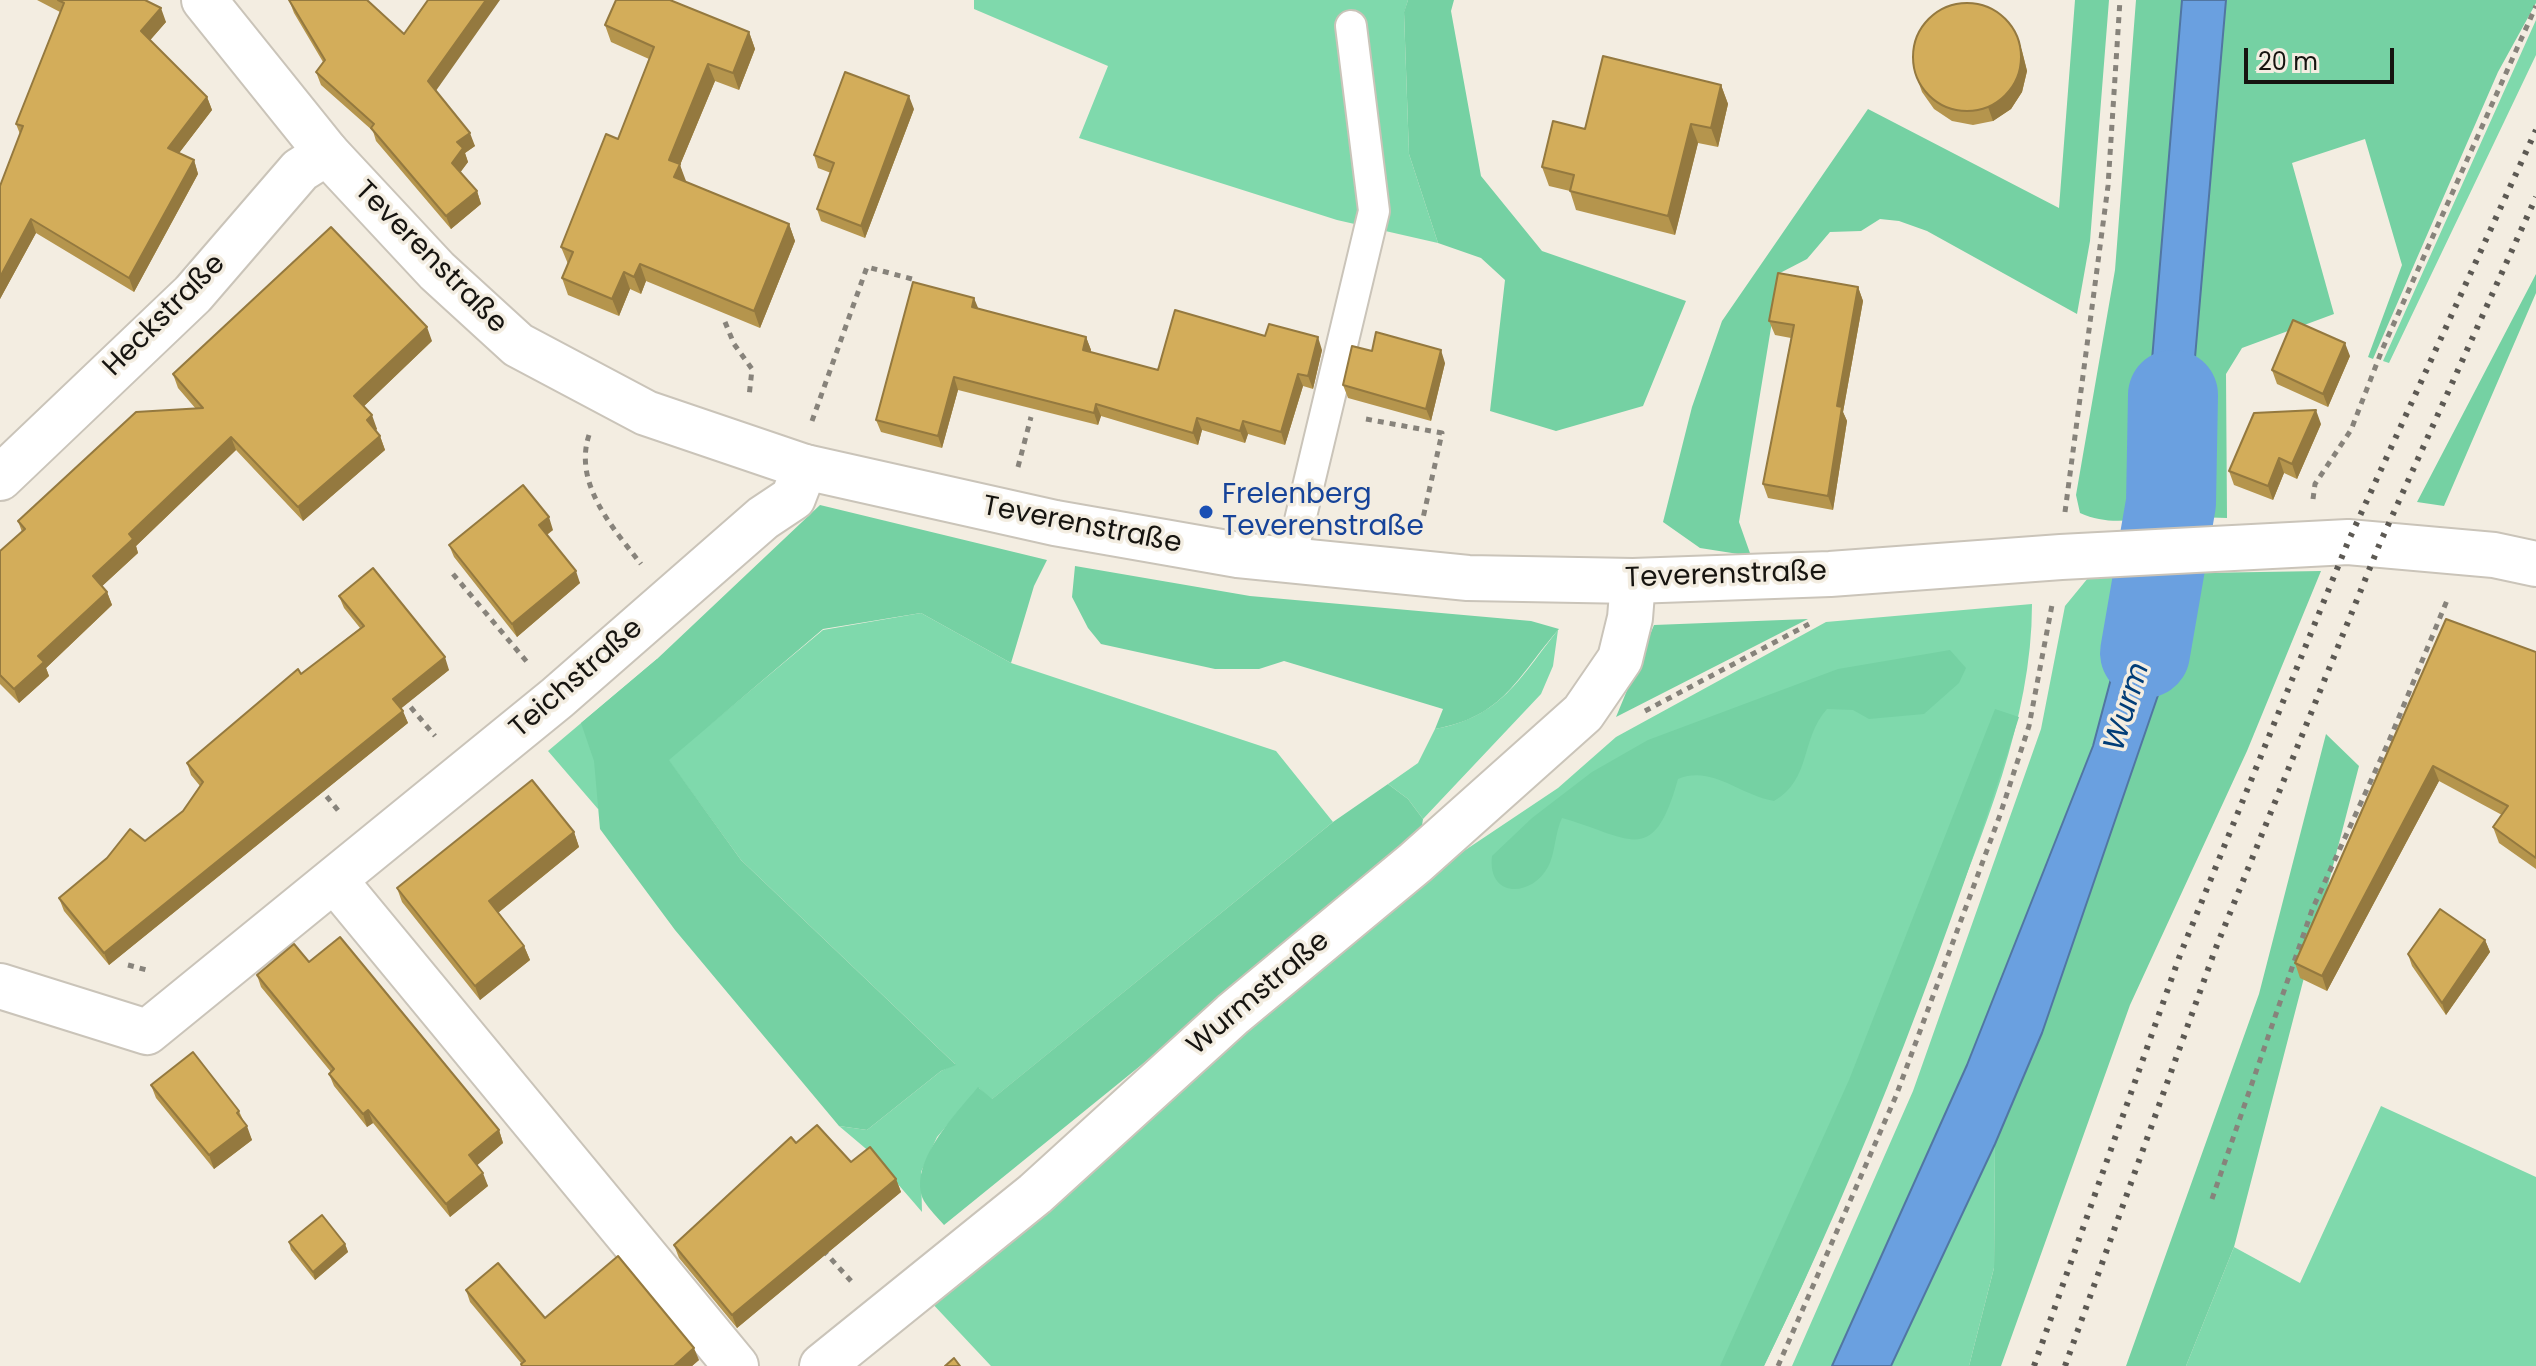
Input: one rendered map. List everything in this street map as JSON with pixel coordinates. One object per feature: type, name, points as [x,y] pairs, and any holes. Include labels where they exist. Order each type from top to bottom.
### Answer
[{"type":"street","name":"Teverenstraße","points":[[204,0],[327,153],[437,271],[518,345],[646,413],[801,465],[1063,525],[1238,555],[1468,578],[1633,581],[1830,574],[2057,577],[2307,543],[2380,543],[2536,564]]},
{"type":"street","name":"Heckstraße","points":[[0,478],[193,294],[300,170],[327,153]]},
{"type":"street","name":"Teichstraße","points":[[0,986],[147,1032],[336,882],[557,698],[763,518],[793,498],[801,465]]},
{"type":"street","name":"Wurmstraße","points":[[822,1366],[1035,1194],[1233,1014],[1415,863],[1583,713],[1620,659],[1630,618],[1633,581]]},
{"type":"street","points":[[336,882],[736,1366]]},
{"type":"lane","points":[[1291,558],[1374,211],[1351,26]]},
{"type":"path","points":[[1778,1366],[1896,1096],[2000,815],[2029,726],[2057,577],[2069,464],[2108,186],[2120,0]]},
{"type":"path","points":[[2307,543],[2315,484],[2351,430],[2388,336],[2536,6]]},
{"type":"path","points":[[801,465],[867,267],[912,279]]},
{"type":"path","points":[[725,322],[734,344],[752,369],[750,394],[733,443]]},
{"type":"path","points":[[1353,417],[1442,433],[1411,571]]},
{"type":"path","points":[[589,434],[585,447],[596,504],[669,600]]},
{"type":"path","points":[[2212,1199],[2312,910],[2389,741],[2467,553]]},
{"type":"path","points":[[453,574],[557,698]]},
{"type":"path","points":[[1583,713],[1613,727],[1817,620]]},
{"type":"path","points":[[314,782],[372,852]]},
{"type":"green space","points":[[974,0],[1408,0],[1404,13],[1409,154],[1438,243],[1337,220],[1079,138],[1108,66],[974,9]]},
{"type":"green space","points":[[1408,0],[1454,0],[1451,11],[1481,176],[1542,251],[1686,301],[1643,406],[1556,431],[1490,411],[1505,280],[1481,258],[1438,243],[1409,154],[1404,12]]},
{"type":"green space","points":[[2075,0],[2109,0],[2090,241],[2077,314],[1927,231],[1899,221],[1880,219],[1861,231],[1830,232],[1807,259],[1780,273],[1739,522],[1751,556],[1700,548],[1663,522],[1692,407],[1722,321],[1868,109],[2059,208]]},
{"type":"green space","points":[[2136,0],[2182,0],[2149,396],[2152,518],[2115,521],[2080,513],[2076,495],[2115,270]]},
{"type":"green space","points":[[2226,0],[2536,0],[2498,72],[2373,359],[2368,357],[2402,265],[2365,139],[2292,163],[2334,314],[2242,348],[2226,374],[2227,518],[2195,517],[2194,369]]},
{"type":"green space","points":[[2536,20],[2536,55],[2389,363],[2383,361]]},
{"type":"green space","points":[[2536,274],[2536,293],[2444,506],[2417,502]]},
{"type":"green space","points":[[820,505],[1047,560],[1034,586],[1011,663],[921,613],[823,629],[669,760],[741,860],[956,1065],[941,1071],[867,1130],[839,1126],[675,930],[600,829],[594,761],[581,723],[657,659]]},
{"type":"green space","points":[[1075,566],[1250,596],[1531,621],[1559,629],[1494,705],[1459,723],[1435,729],[1443,709],[1284,661],[1259,669],[1215,669],[1101,644],[1088,628],[1072,597]]},
{"type":"green space","points":[[2321,571],[2247,751],[2130,1005],[2001,1366],[1969,1366],[1994,1268],[1995,1144],[2042,1033],[2200,573]]},
{"type":"green space","points":[[2139,574],[2093,746],[1967,1065],[1832,1366],[1792,1366],[1913,1091],[2041,729],[2065,606],[2088,578]]},
{"type":"green space","points":[[2032,604],[2024,691],[1988,818],[1858,1155],[1764,1366],[991,1366],[929,1300],[1050,1204],[1431,873],[1558,788],[1616,737],[1826,622]]},
{"type":"green space","points":[[921,613],[1011,663],[1276,751],[1333,822],[991,1100],[979,1088],[937,1137],[921,1172],[922,1212],[871,1153],[839,1126],[867,1130],[941,1071],[955,1064],[741,860],[669,761],[598,809],[548,751],[657,659],[708,726],[823,630]]},
{"type":"green space","points":[[1808,619],[1616,717],[1654,625]]},
{"type":"green space","points":[[1558,630],[1553,666],[1541,694],[1423,819],[1408,799],[1388,784],[1418,763],[1435,729],[1477,715],[1507,693]]},
{"type":"green space","points":[[1950,650],[1966,668],[1959,683],[1924,714],[1869,719],[1853,710],[1827,709],[1813,733],[1795,782],[1774,801],[1714,778],[1690,776],[1678,779],[1659,826],[1648,836],[1622,838],[1562,818],[1550,862],[1541,877],[1531,884],[1512,889],[1496,880],[1492,856],[1532,818],[1592,772],[1648,740],[1838,669]]},
{"type":"green space","points":[[1995,709],[2019,717],[1964,882],[1871,1128],[1764,1366],[1720,1366],[1849,1080]]},
{"type":"green space","points":[[2326,734],[2359,766],[2234,1247],[2186,1366],[2126,1366],[2259,994]]},
{"type":"green space","points":[[1388,784],[1408,799],[1423,819],[1420,839],[944,1225],[924,1201],[920,1187],[922,1171],[936,1140],[978,1087],[992,1099],[1333,822]]},
{"type":"green space","points":[[2381,1106],[2536,1177],[2536,1366],[2186,1366],[2234,1247],[2300,1283]]},
{"type":"green space","points":[[1995,1144],[1994,1268],[1969,1366],[1891,1366]]},
{"type":"water","points":[[2182,0],[2226,0],[2194,369],[2195,517],[2152,518],[2149,396]]},
{"type":"water","points":[[2200,573],[2042,1033],[1995,1144],[1891,1366],[1832,1366],[1967,1065],[2093,746],[2139,574]]},
{"type":"building","points":[[58,0],[145,0],[161,8],[141,31],[207,97],[168,148],[194,160],[129,278],[31,219],[0,277],[0,186],[23,126],[16,124],[64,3]]},
{"type":"building","points":[[289,0],[367,0],[404,34],[428,0],[486,0],[428,81],[470,133],[457,142],[463,148],[452,163],[477,191],[446,216],[371,128],[374,124],[316,72],[325,60]]},
{"type":"building","points":[[616,0],[670,0],[749,32],[733,73],[708,64],[669,160],[680,164],[674,177],[789,224],[754,311],[640,264],[634,277],[624,272],[612,299],[562,278],[573,252],[561,247],[606,134],[618,139],[654,47],[605,25]]},
{"type":"building","points":[[1967,3],[1997,12],[2005,19],[2012,27],[2021,57],[2012,87],[2005,95],[1997,102],[1967,111],[1937,102],[1929,95],[1922,87],[1913,57],[1922,27],[1929,19],[1937,12]]},
{"type":"building","points":[[1603,56],[1721,85],[1711,128],[1691,124],[1668,216],[1570,191],[1574,175],[1542,167],[1553,121],[1585,129]]},
{"type":"building","points":[[845,72],[909,96],[861,226],[817,209],[834,163],[814,155]]},
{"type":"building","points":[[331,227],[427,327],[354,396],[372,415],[367,420],[380,436],[298,507],[231,437],[129,534],[133,539],[93,576],[107,592],[38,656],[44,662],[14,689],[0,675],[0,551],[25,529],[18,521],[136,412],[203,408],[173,374]]},
{"type":"building","points":[[1778,273],[1858,287],[1837,406],[1842,407],[1828,496],[1763,484],[1794,325],[1769,321]]},
{"type":"building","points":[[913,282],[974,298],[972,307],[1086,337],[1083,350],[1158,370],[1175,310],[1265,336],[1269,324],[1318,337],[1308,376],[1298,374],[1281,432],[1243,421],[1240,431],[1197,418],[1193,433],[1096,404],[1094,413],[954,377],[938,436],[876,420]]},
{"type":"building","points":[[2293,320],[2345,343],[2323,394],[2272,370]]},
{"type":"building","points":[[1376,332],[1441,350],[1426,409],[1343,385],[1352,346],[1372,351]]},
{"type":"building","points":[[2316,410],[2292,464],[2279,458],[2268,486],[2229,471],[2254,413]]},
{"type":"building","points":[[523,485],[549,517],[539,525],[576,571],[512,624],[449,545]]},
{"type":"building","points":[[373,568],[445,657],[393,699],[403,711],[104,953],[59,898],[107,858],[130,829],[145,841],[183,811],[203,782],[187,763],[298,669],[301,674],[364,626],[339,596]]},
{"type":"building","points":[[2446,619],[2536,652],[2536,858],[2493,827],[2508,806],[2433,766],[2322,976],[2295,963]]},
{"type":"building","points":[[532,780],[574,832],[489,901],[524,946],[475,986],[397,888]]},
{"type":"building","points":[[2440,909],[2485,940],[2442,1003],[2408,954]]},
{"type":"building","points":[[340,937],[499,1130],[469,1155],[483,1173],[446,1204],[368,1110],[363,1114],[329,1074],[334,1069],[257,975],[294,944],[309,962]]},
{"type":"building","points":[[193,1052],[247,1126],[209,1155],[151,1085]]},
{"type":"building","points":[[817,1125],[851,1162],[870,1147],[896,1179],[732,1315],[674,1245],[791,1137],[796,1143]]},
{"type":"building","points":[[322,1215],[345,1244],[313,1272],[289,1242]]},
{"type":"building","points":[[618,1256],[694,1348],[674,1366],[522,1366],[525,1361],[466,1290],[498,1263],[545,1318]]},
{"type":"building","points":[[954,1358],[960,1366],[945,1366]]},
{"type":"waterway","name":"Wurm","points":[[2145,653],[2171,503],[2173,395]]},
{"type":"railway","points":[[2034,1366],[2180,955],[2348,542],[2536,130]]},
{"type":"railway","points":[[2065,1366],[2215,950],[2380,543],[2536,197]]},
{"type":"place","name":"Frelenberg Teverenstraße","points":[[1206,512]]}]
